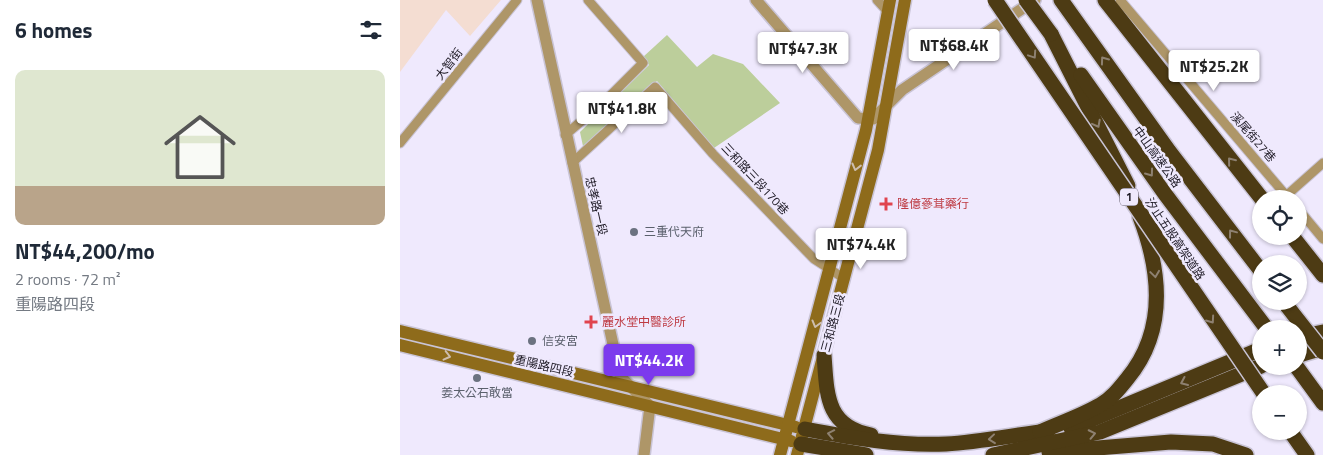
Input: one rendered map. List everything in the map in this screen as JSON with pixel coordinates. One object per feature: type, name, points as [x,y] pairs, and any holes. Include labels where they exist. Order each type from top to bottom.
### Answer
[{"type":"highway","name":"汐止五股高架道路","points":[[995,0],[1258,385]]},
{"type":"highway","name":"中山高速公路","points":[[1026,0],[1165,194],[1260,320]]},
{"type":"highway","name":"中山高速公路","points":[[1061,0],[1169,151],[1252,259]]},
{"type":"highway","points":[[1105,0],[1255,190]]},
{"type":"highway","points":[[1040,432],[1100,405],[1116,392],[1141,363],[1150,342],[1156,317],[1157,287],[1148,242],[1128,186],[1050,34]]},
{"type":"highway","points":[[1299,245],[1323,275]]},
{"type":"highway","points":[[1291,310],[1323,352]]},
{"type":"highway","points":[[1307,335],[1323,332]]},
{"type":"highway","points":[[1307,353],[1323,348]]},
{"type":"highway","points":[[801,443],[864,440],[947,444],[1071,428],[1099,418],[1252,353]]},
{"type":"highway","points":[[824,356],[828,399],[834,416],[863,433],[921,444]]},
{"type":"highway","points":[[993,455],[1100,432],[1252,370]]},
{"type":"highway","points":[[1303,375],[1320,398]]},
{"type":"highway","points":[[1296,440],[1307,455]]},
{"type":"highway","points":[[1012,455],[1171,442],[1213,444],[1246,455]]},
{"type":"highway","points":[[801,443],[866,455]]},
{"type":"main road","name":"三和路三段","points":[[801,443],[845,279],[888,103],[905,0]]},
{"type":"main road","name":"三和路三段","points":[[780,455],[830,270],[867,120],[889,6]]},
{"type":"main road","name":"重陽路四段","points":[[400,331],[788,425],[801,443]]},
{"type":"main road","name":"重陽路四段","points":[[400,345],[801,443]]},
{"type":"street","name":"大智街","points":[[400,142],[517,0]]},
{"type":"street","name":"忠孝路一段","points":[[537,0],[620,376],[650,406]]},
{"type":"street","points":[[566,135],[605,101],[643,63],[588,0]]},
{"type":"street","points":[[756,0],[858,118],[867,120],[873,119],[902,90],[1035,0]]},
{"type":"street","points":[[877,0],[889,6]]},
{"type":"street","name":"溪尾街27巷","points":[[1120,0],[1282,190]]},
{"type":"street","name":"三和路三段170巷","points":[[572,163],[655,87],[713,154],[814,260],[845,279]]},
{"type":"street","points":[[1295,190],[1323,163]]},
{"type":"street","points":[[1307,220],[1323,239]]},
{"type":"street","points":[[644,455],[650,406]]},
{"type":"shaded area","points":[[400,0],[501,0],[470,36],[446,10],[400,72]]},
{"type":"green space","points":[[667,35],[697,67],[713,54],[743,64],[780,103],[714,148],[657,81],[584,151],[580,132],[649,65],[643,57]]},
{"type":"place","name":"隆億蔘茸藥行","points":[[886,204]]},
{"type":"place","name":"三重代天府","points":[[634,232]]},
{"type":"place","name":"麗水堂中醫診所","points":[[591,322]]},
{"type":"place","name":"信安宮","points":[[532,341]]},
{"type":"place","name":"姜太公石敢當","points":[[477,378]]}]
